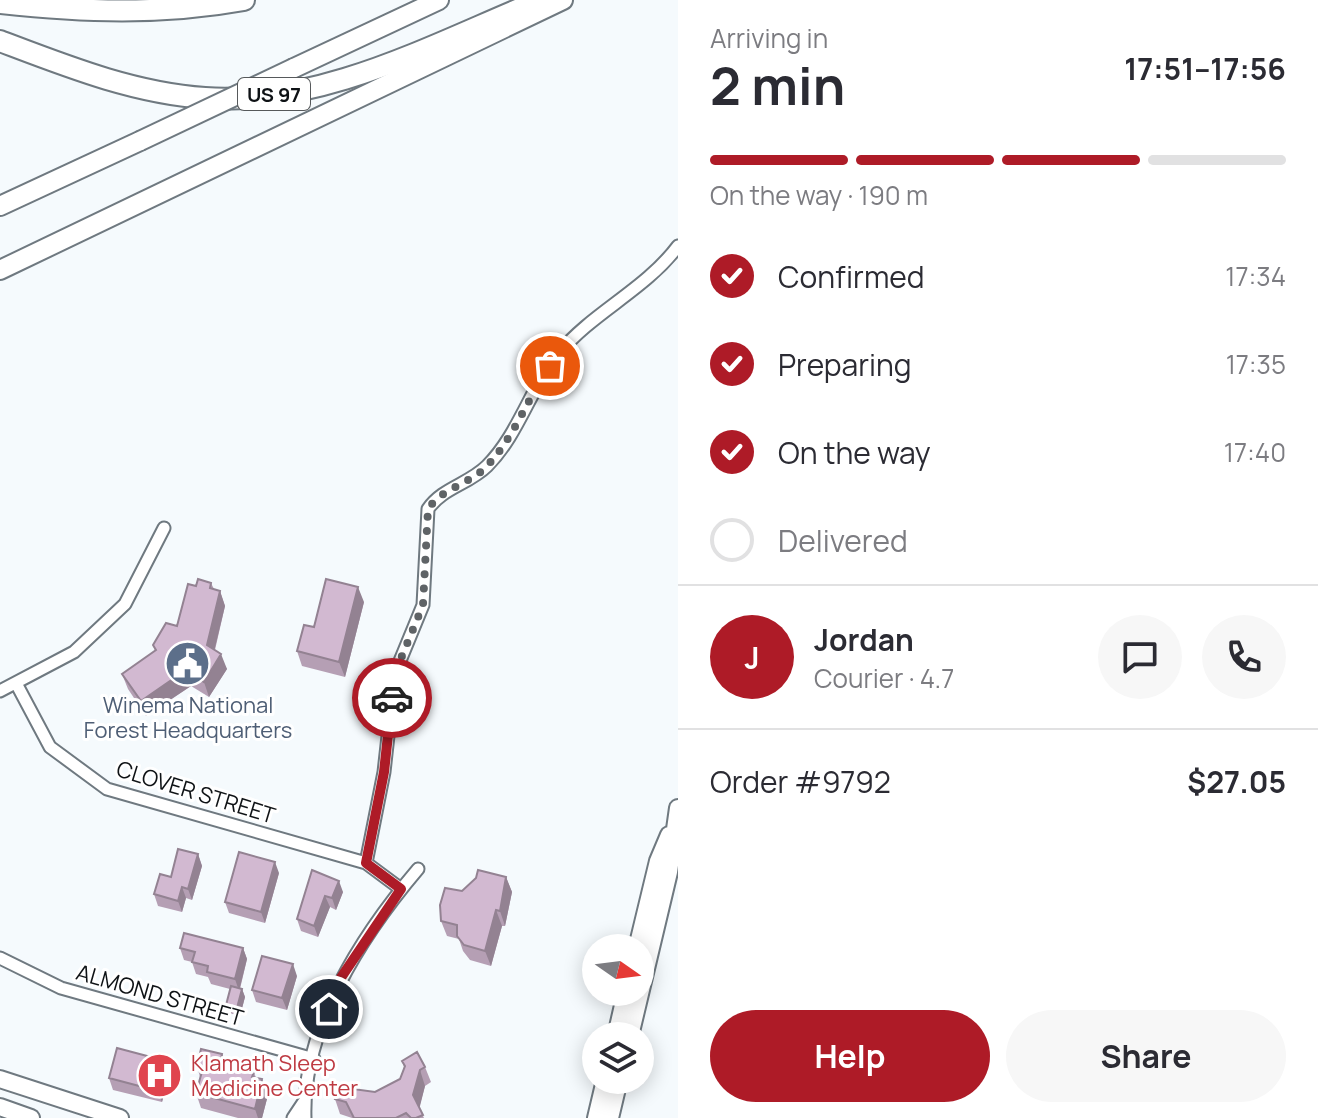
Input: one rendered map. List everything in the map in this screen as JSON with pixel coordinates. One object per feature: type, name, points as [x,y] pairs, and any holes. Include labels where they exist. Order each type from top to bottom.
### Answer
[{"type":"highway","points":[[0,3],[128,11],[199,8],[244,0]]},
{"type":"highway","name":"US 97","points":[[0,41],[76,71],[138,87],[205,98],[260,96],[340,80],[541,0]]},
{"type":"main road","points":[[0,206],[439,0]]},
{"type":"main road","points":[[0,270],[563,0]]},
{"type":"street","points":[[366,863],[384,772],[395,673],[423,605],[428,509],[434,499],[484,469],[509,441],[539,382],[561,351],[662,267],[678,246]]},
{"type":"street","points":[[0,691],[17,685],[74,652],[125,604],[164,528]]},
{"type":"street","name":"CLOVER STREET","points":[[17,685],[50,747],[107,789],[366,863],[401,889]]},
{"type":"street","points":[[634,1022],[674,868],[677,816]]},
{"type":"street","points":[[640,934],[658,861],[677,816]]},
{"type":"street","points":[[293,1118],[303,1103],[336,985],[418,869]]},
{"type":"street","name":"ALMOND STREET","points":[[0,958],[61,988],[314,1059]]},
{"type":"street","points":[[0,1079],[120,1118]]},
{"type":"street","points":[[596,1118],[602,1094]]},
{"type":"street","points":[[610,1118],[616,1094]]},
{"type":"street","points":[[303,1103],[305,1118]]},
{"type":"street","points":[[0,1107],[31,1118]]},
{"type":"building","points":[[198,579],[211,583],[210,588],[220,591],[207,645],[221,654],[204,682],[186,670],[141,701],[122,674],[156,650],[153,645],[166,623],[177,626],[188,584],[196,586]]},
{"type":"building","points":[[326,579],[358,587],[339,662],[297,651],[304,625],[314,627]]},
{"type":"building","points":[[178,849],[198,854],[188,889],[182,887],[178,901],[154,894],[160,874],[171,877]]},
{"type":"building","points":[[239,852],[275,862],[261,912],[225,902]]},
{"type":"building","points":[[312,870],[339,881],[332,898],[325,896],[314,926],[297,919]]},
{"type":"building","points":[[478,870],[506,877],[500,911],[496,910],[485,951],[464,945],[457,936],[457,925],[441,921],[440,905],[445,888],[462,891],[476,878]]},
{"type":"building","points":[[184,933],[243,948],[235,979],[207,972],[208,966],[192,962],[195,952],[180,948]]},
{"type":"building","points":[[262,956],[293,964],[282,998],[252,990]]},
{"type":"building","points":[[231,986],[242,989],[237,1008],[226,1005]]},
{"type":"building","points":[[117,1048],[166,1061],[158,1091],[109,1078]]},
{"type":"building","points":[[201,1049],[222,1054],[219,1068],[254,1072],[252,1077],[262,1079],[255,1109],[196,1093],[203,1068],[197,1066]]},
{"type":"building","points":[[417,1052],[425,1067],[420,1070],[413,1095],[423,1115],[411,1118],[406,1113],[396,1118],[354,1118],[346,1102],[335,1099],[339,1087],[375,1092],[400,1079],[405,1066],[402,1061]]},
{"type":"way so far","points":[[392,698],[395,673],[423,605],[428,509],[434,499],[484,469],[509,441],[550,366]]},
{"type":"place","name":"Winema National Forest Headquarters","points":[[188,664]]},
{"type":"place","name":"Klamath Sleep Medicine Center","points":[[160,1076]]},
{"type":"route","points":[[329,1009],[336,985],[401,889],[366,863],[384,772],[392,698]]}]
